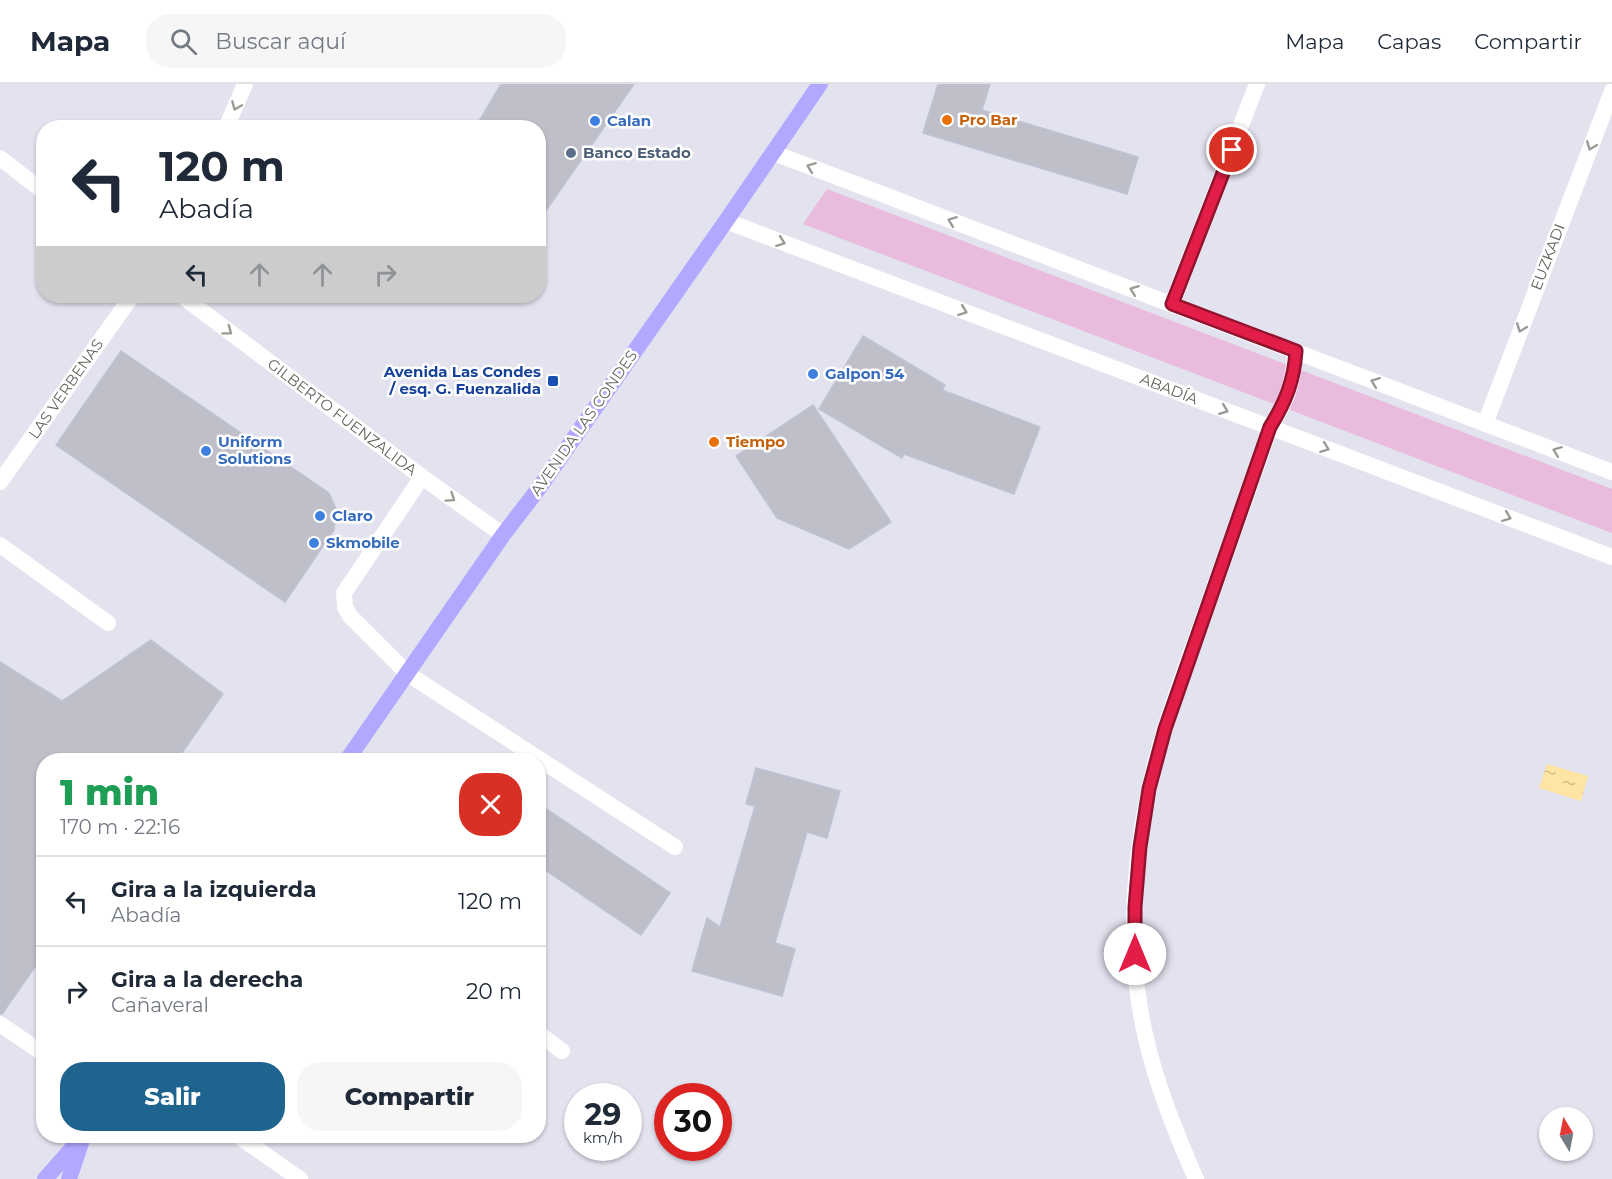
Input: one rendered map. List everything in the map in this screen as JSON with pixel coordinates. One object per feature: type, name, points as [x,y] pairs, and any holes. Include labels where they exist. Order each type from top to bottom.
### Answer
[{"type":"main road","name":"AVENIDA LAS CONDES","points":[[352,753],[503,535],[539,488],[774,153],[820,84]]},
{"type":"main road","points":[[45,1179],[77,1143]]},
{"type":"main road","points":[[69,1179],[81,1143]]},
{"type":"street","points":[[229,120],[245,84]]},
{"type":"street","points":[[1172,304],[1257,84]]},
{"type":"street","name":"EUZKADI","points":[[1485,423],[1611,95]]},
{"type":"street","points":[[774,153],[1612,472]]},
{"type":"street","points":[[0,158],[36,186]]},
{"type":"street","name":"ABADÍA","points":[[726,221],[1612,557]]},
{"type":"street","name":"LAS VERBENAS","points":[[0,482],[127,303]]},
{"type":"street","name":"GILBERTO FUENZALIDA","points":[[191,303],[422,477],[503,535]]},
{"type":"street","points":[[1196,1179],[1162,1096],[1148,1049],[1139,1002],[1135,907],[1140,847],[1149,789],[1165,729],[1270,427],[1288,393],[1296,351]]},
{"type":"street","points":[[422,477],[344,593],[345,607],[350,616],[408,674],[530,753]]},
{"type":"street","points":[[0,545],[108,623]]},
{"type":"street","points":[[546,763],[675,847]]},
{"type":"street","points":[[0,1024],[36,1049]]},
{"type":"street","points":[[546,1039],[562,1051]]},
{"type":"street","points":[[248,1143],[300,1179]]},
{"type":"shaded area","points":[[827,189],[1612,489],[1612,533],[803,224]]},
{"type":"water","points":[[1547,764],[1588,776],[1581,801],[1539,788]]},
{"type":"building","points":[[501,84],[634,84],[546,210],[546,120],[480,120]]},
{"type":"building","points":[[938,84],[990,84],[982,110],[1138,157],[1127,194],[923,133]]},
{"type":"building","points":[[863,336],[945,385],[942,390],[1040,427],[1014,494],[904,454],[902,458],[819,409]]},
{"type":"building","points":[[121,351],[329,493],[336,509],[334,530],[285,602],[56,445]]},
{"type":"building","points":[[813,405],[891,522],[849,549],[777,518],[736,456]]},
{"type":"building","points":[[151,640],[223,694],[182,753],[36,753],[36,965],[0,1014],[0,662],[62,701]]},
{"type":"building","points":[[756,768],[840,791],[827,838],[807,832],[775,943],[795,949],[782,996],[692,971],[707,918],[720,927],[755,806],[746,804]]},
{"type":"building","points":[[546,808],[670,893],[641,935],[546,870]]},
{"type":"place","name":"Pro Bar","points":[[947,120]]},
{"type":"place","name":"Calan","points":[[595,121]]},
{"type":"place","name":"Banco Estado","points":[[571,153]]},
{"type":"place","name":"Galpon 54","points":[[813,374]]},
{"type":"place","name":"Avenida Las Condes / esq. G. Fuenzalida","points":[[553,381]]},
{"type":"place","name":"Tiempo","points":[[714,442]]},
{"type":"place","name":"Uniform Solutions","points":[[206,451]]},
{"type":"place","name":"Claro","points":[[320,516]]},
{"type":"place","name":"Skmobile","points":[[314,543]]},
{"type":"route","points":[[1135,954],[1135,907],[1140,847],[1149,789],[1165,729],[1270,427],[1281,410],[1294,371],[1296,351],[1172,304],[1232,150]]}]
